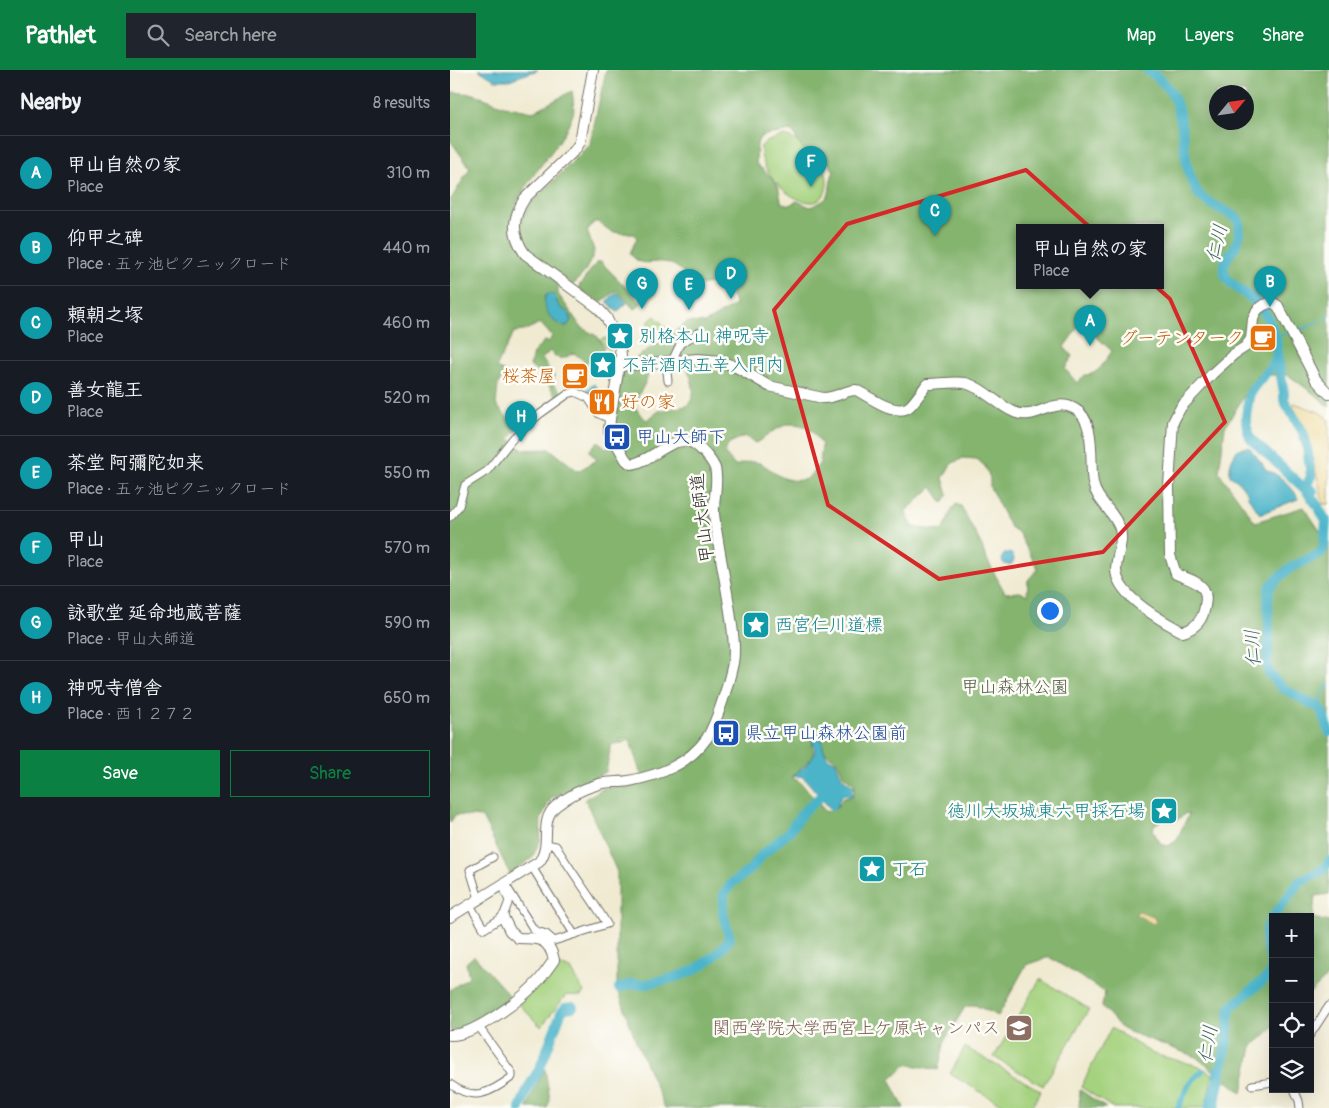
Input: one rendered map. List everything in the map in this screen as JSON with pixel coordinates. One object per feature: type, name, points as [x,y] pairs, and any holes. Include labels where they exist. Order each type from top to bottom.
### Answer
[{"type":"street","name":"甲山大師道","points":[[450,917],[532,867],[542,858],[546,844],[548,816],[562,802],[595,785],[629,781],[670,769],[694,753],[708,736],[733,662],[734,638],[714,512],[716,477],[711,461],[699,447],[690,442],[683,441],[672,444],[638,464],[631,464],[626,460],[609,431],[621,355],[619,345],[606,317],[597,307],[525,254],[517,243],[515,221],[525,198],[575,150],[580,142],[593,70]]},
{"type":"street","points":[[620,366],[697,359],[722,361],[769,386],[823,398],[832,398],[851,390],[856,390],[893,410],[902,410],[909,407],[927,384],[964,383],[972,385],[1019,414],[1034,414],[1050,406],[1058,405],[1074,408],[1083,414],[1087,422],[1091,447],[1093,483],[1097,494],[1119,527],[1121,538],[1116,570],[1121,587],[1145,609],[1183,632],[1199,623],[1204,614],[1206,598],[1204,590],[1194,582],[1176,574],[1170,555],[1169,486],[1173,422],[1181,407],[1213,373],[1234,354],[1245,347],[1251,339],[1253,319],[1261,308],[1272,302],[1278,306],[1316,380],[1329,394]]},
{"type":"street","points":[[668,381],[669,361],[680,344],[700,332]]},
{"type":"street","points":[[450,516],[459,506],[465,485],[487,471],[514,437],[540,414],[568,394],[575,392],[588,398],[599,414],[610,420]]},
{"type":"street","points":[[502,886],[534,930],[546,934],[554,942],[607,924],[556,846],[546,844]]},
{"type":"street","points":[[493,857],[470,870],[475,902],[484,929],[503,917],[509,901],[502,886]]},
{"type":"street","points":[[532,867],[574,934]]},
{"type":"street","points":[[450,1035],[468,1033],[479,1027],[539,980],[554,960],[551,948],[544,942],[537,938],[518,938],[510,930],[503,917]]},
{"type":"street","points":[[1314,1030],[1327,1015],[1329,1006]]},
{"type":"street","points":[[450,1084],[468,1094],[475,1094],[497,1088],[512,1077],[512,1073],[479,1027]]},
{"type":"street","points":[[1252,1085],[1269,1083]]},
{"type":"street","points":[[1296,1093],[1300,1108]]},
{"type":"highlighted area","points":[[1026,170],[1170,299],[1225,422],[1103,552],[939,579],[828,505],[774,310],[847,224]]},
{"type":"green space","name":"甲山森林公園","points":[[606,70],[1329,70],[1329,407],[1288,375],[1257,375],[1225,427],[1219,472],[1255,522],[1304,507],[1320,531],[1329,526],[1329,894],[1315,896],[1313,913],[1269,913],[1269,1031],[1252,1047],[1242,1093],[1196,1057],[1122,1029],[1102,1006],[1105,992],[1049,957],[1026,965],[998,1016],[975,1005],[965,1007],[945,1040],[938,1070],[907,1064],[890,1079],[904,1108],[665,1108],[636,1041],[617,987],[617,872],[585,799],[602,789],[643,781],[630,741],[611,745],[606,772],[551,798],[541,818],[540,841],[532,858],[510,874],[482,817],[455,815],[450,823],[450,201],[470,168],[450,140],[450,92],[474,94],[504,106],[533,112],[572,91],[573,114],[557,144],[526,186],[518,201],[512,217],[511,233],[557,283],[558,294],[581,327],[598,337],[604,348],[597,357],[587,363],[574,353],[567,357],[559,358],[550,351],[542,359],[554,376],[553,384],[562,393],[557,397],[543,377],[530,366],[533,353],[544,341],[549,342],[552,336],[540,323],[524,331],[514,332],[496,368],[505,372],[498,385],[496,405],[518,430],[509,438],[523,450],[550,449],[578,471],[597,460],[589,451],[598,441],[607,449],[623,444],[613,429],[621,373],[624,371],[648,368],[650,370],[634,404],[639,413],[647,420],[659,411],[686,406],[693,396],[693,390],[691,378],[684,360],[633,360],[688,322],[705,323],[735,305],[734,299],[722,282],[696,285],[674,265],[665,262],[644,263],[639,261],[630,253],[637,238],[633,234],[612,232],[598,222],[594,222],[587,231],[594,250],[593,256],[584,273],[573,285],[528,251],[519,236],[520,220],[532,202],[590,144]],"holes":[[[789,131],[794,133],[797,141],[805,151],[827,161],[834,171],[828,196],[810,207],[797,201],[789,205],[782,203],[775,183],[756,164],[757,144],[760,137]],[[1081,323],[1112,351],[1098,370],[1085,375],[1077,383],[1065,369],[1072,356],[1064,347]],[[787,424],[808,428],[822,445],[820,463],[807,479],[793,480],[783,477],[760,463],[754,462],[735,466],[724,453],[729,443],[745,436],[755,443]],[[963,458],[976,459],[985,466],[990,478],[990,487],[1010,527],[1018,532],[1038,569],[1028,580],[1027,595],[1020,592],[1005,593],[961,506],[956,504],[941,531],[913,527],[905,512],[932,487],[943,503],[948,495],[943,478],[951,464]],[[812,735],[825,752],[837,761],[843,775],[855,785],[852,797],[843,798],[837,808],[826,812],[800,782],[791,777],[810,760],[813,753]],[[1186,813],[1189,814],[1176,841],[1168,846],[1161,844],[1153,831],[1154,825],[1162,820],[1175,821]]]},
{"type":"green space","points":[[782,136],[791,138],[799,143],[823,166],[827,186],[820,200],[810,202],[792,196],[775,182],[769,173],[761,155],[761,146]]},
{"type":"green space","points":[[597,262],[601,262],[641,303],[637,308],[634,309],[617,290],[601,302],[579,289],[579,286]]},
{"type":"green space","points":[[655,316],[669,331],[661,338],[647,323]]},
{"type":"green space","points":[[610,337],[615,345],[609,351],[601,341]]},
{"type":"green space","points":[[1314,918],[1329,922],[1329,975],[1314,989]]},
{"type":"green space","points":[[474,956],[510,996],[478,1025],[450,1031],[450,990],[469,977],[466,963]]},
{"type":"green space","points":[[556,964],[571,969],[584,992],[581,996],[566,995],[541,1027],[519,1004]]},
{"type":"green space","points":[[1040,979],[1089,1009],[1043,1086],[994,1057]]},
{"type":"green space","points":[[1111,1028],[1153,1054],[1199,1066],[1213,1074],[1205,1108],[1113,1108],[1081,1087]]},
{"type":"green space","points":[[965,1047],[1041,1091],[1031,1108],[1008,1108],[950,1074]]},
{"type":"green space","points":[[545,1069],[550,1100],[547,1108],[527,1108],[533,1092]]},
{"type":"green space","points":[[1080,1090],[1106,1108],[1079,1108]]},
{"type":"sand","points":[[634,285],[643,295],[650,288],[655,293],[646,304],[630,288]]},
{"type":"sand","points":[[1294,403],[1319,412],[1329,420],[1329,504],[1323,504],[1306,436],[1292,408]]},
{"type":"sand","points":[[1139,911],[1153,916],[1156,922],[1153,924],[1135,914]]},
{"type":"water","points":[[479,70],[538,70],[509,80],[495,80]]},
{"type":"water","points":[[617,292],[627,303],[617,312],[607,301]]},
{"type":"water","points":[[546,295],[554,295],[559,306],[570,315],[571,320],[567,326],[557,323],[546,310]]},
{"type":"water","points":[[594,384],[601,392],[592,399],[586,390]]},
{"type":"water","points":[[1249,447],[1267,471],[1275,474],[1285,482],[1294,491],[1298,499],[1260,514],[1239,482],[1230,476],[1230,465],[1238,449]]},
{"type":"water","points":[[1006,553],[1010,553],[1014,559],[1010,565],[1006,565],[1002,561],[1002,557]]},
{"type":"water","points":[[809,725],[818,731],[825,753],[836,762],[842,777],[855,787],[851,791],[853,797],[845,795],[841,797],[837,806],[832,811],[806,780],[801,776],[791,777],[806,766],[813,757],[814,746],[808,729]]},
{"type":"waterway","name":"仁川","points":[[1147,70],[1163,82],[1173,96],[1179,111],[1190,177],[1198,193],[1206,201],[1239,220],[1239,237],[1225,263],[1225,275],[1236,288],[1259,305],[1271,325],[1276,340],[1277,353],[1273,365],[1256,384],[1249,396],[1246,413],[1249,435],[1306,490],[1326,521],[1324,546],[1321,553],[1290,568],[1269,589],[1267,665],[1269,673],[1281,687],[1318,706],[1329,732]]},
{"type":"waterway","points":[[1322,320],[1329,316]]},
{"type":"waterway","points":[[1294,328],[1303,329],[1317,322]]},
{"type":"waterway","points":[[1276,341],[1277,338],[1288,332]]},
{"type":"waterway","name":"仁川","points":[[1277,353],[1284,400],[1303,432],[1307,446],[1311,476],[1306,487],[1313,491]]},
{"type":"waterway","points":[[1318,706],[1322,693],[1329,685]]},
{"type":"waterway","points":[[619,988],[683,975],[703,965],[721,950],[730,939],[723,913],[724,894],[731,884],[750,870],[763,854],[788,833],[804,811],[820,797]]},
{"type":"waterway","name":"仁川","points":[[1276,913],[1300,881],[1323,870],[1329,861]]},
{"type":"waterway","name":"仁川","points":[[1269,923],[1266,939],[1269,951]]},
{"type":"waterway","name":"仁川","points":[[1214,1108],[1227,1040],[1230,1008],[1271,974],[1271,958]]},
{"type":"waterway","points":[[520,1108],[528,1088],[540,1068],[561,1013],[565,1008],[573,1007]]},
{"type":"waterway","points":[[1207,1108],[1216,1080],[1216,1069]]},
{"type":"waterway","points":[[1178,1108],[1189,1084],[1202,1071]]},
{"type":"place","name":"甲山","points":[[811,187]]},
{"type":"place","name":"頼朝之塚","points":[[935,236]]},
{"type":"place","name":"善女龍王","points":[[731,299]]},
{"type":"place","name":"仰甲之碑","points":[[1270,307]]},
{"type":"place","name":"詠歌堂 延命地蔵菩薩","points":[[642,309]]},
{"type":"place","name":"茶堂 阿彌陀如来","points":[[689,310]]},
{"type":"place","name":"別格本山 神呪寺","points":[[620,336]]},
{"type":"place","name":"グーテンターク","points":[[1263,338]]},
{"type":"place","name":"甲山自然の家","points":[[1090,346]]},
{"type":"place","name":"不許酒肉五辛入門内","points":[[603,365]]},
{"type":"place","name":"桜茶屋","points":[[575,376]]},
{"type":"place","name":"好の家","points":[[602,402]]},
{"type":"place","name":"甲山大師下","points":[[617,437]]},
{"type":"place","name":"神呪寺僧舎","points":[[521,442]]},
{"type":"place","name":"西宮仁川道標","points":[[756,625]]},
{"type":"place","name":"県立甲山森林公園前","points":[[726,733]]},
{"type":"place","name":"徳川大坂城東六甲採石場","points":[[1164,811]]},
{"type":"place","name":"丁石","points":[[872,869]]},
{"type":"place","name":"関西学院大学西宮上ケ原キャンパス","points":[[1019,1028]]}]
